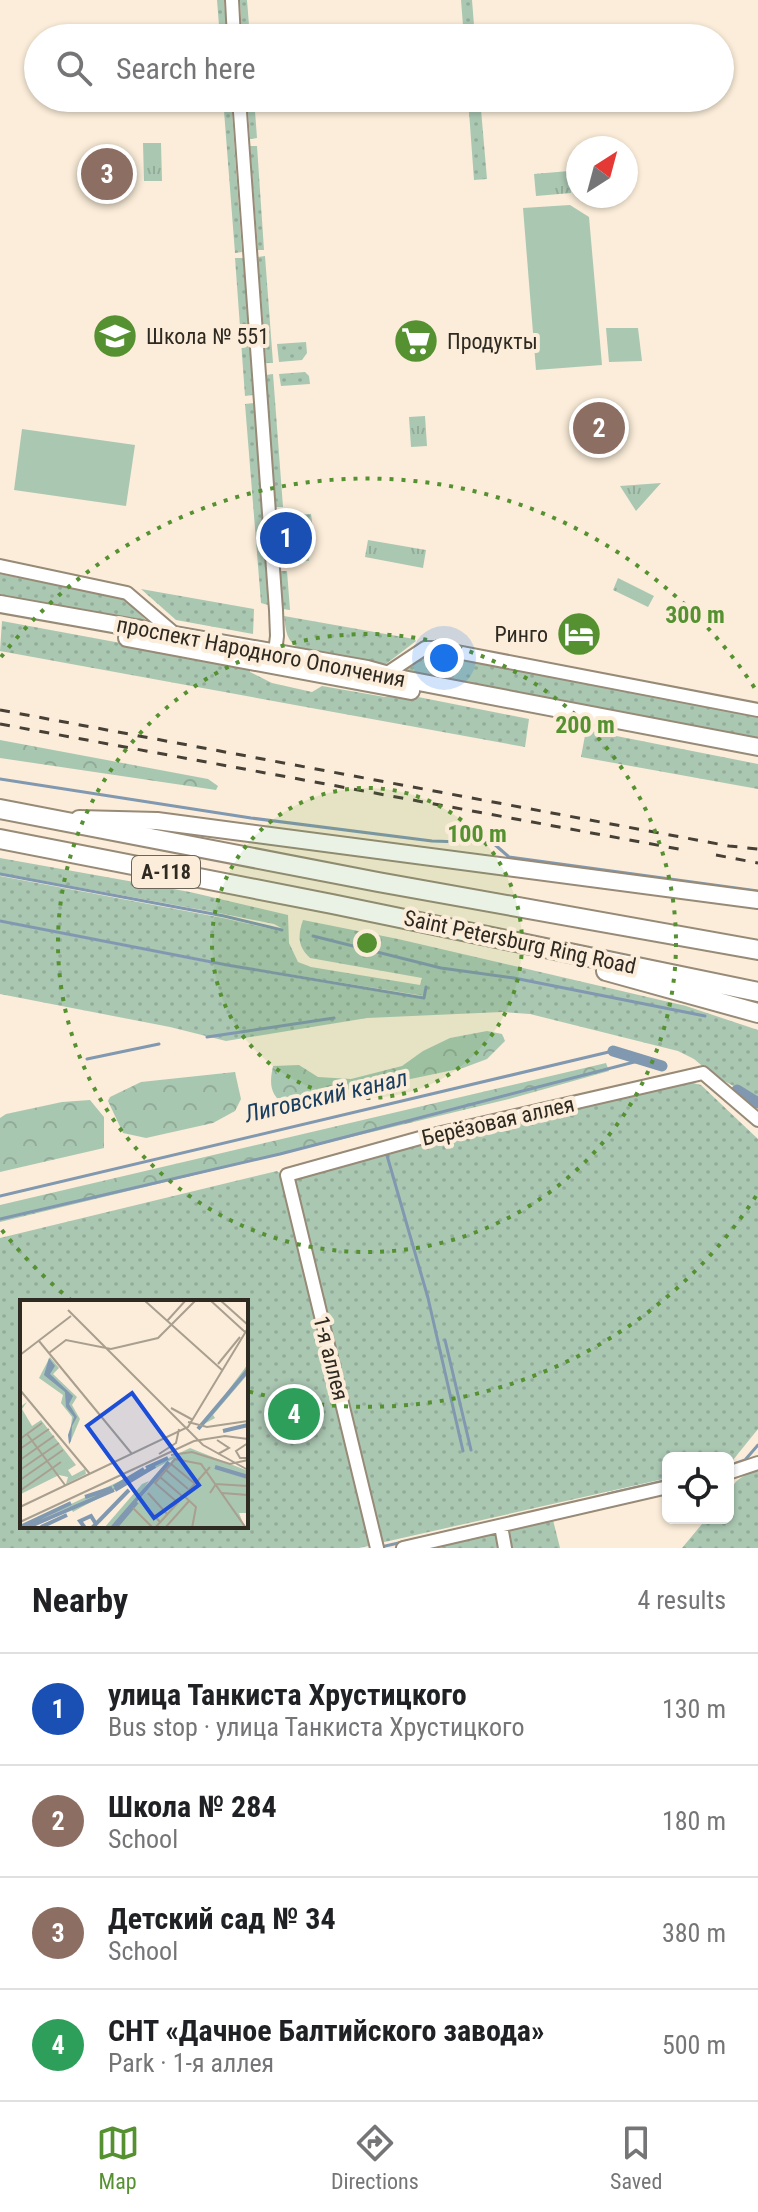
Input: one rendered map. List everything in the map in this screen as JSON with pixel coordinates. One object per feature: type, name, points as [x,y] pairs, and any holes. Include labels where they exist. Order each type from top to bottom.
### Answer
[{"type":"highway","name":"Saint Petersburg Ring Road","points":[[0,809],[378,882],[758,950]]},
{"type":"highway","name":"Saint Petersburg Ring Road","points":[[0,839],[758,992]]},
{"type":"highway","points":[[528,944],[605,971],[758,1013]]},
{"type":"main road","name":"проспект Народного Ополчения","points":[[0,604],[175,634],[274,659],[758,757]]},
{"type":"main road","name":"проспект Народного Ополчения","points":[[0,615],[386,674],[758,747]]},
{"type":"main road","points":[[49,818],[157,821],[758,900]]},
{"type":"main road","points":[[726,943],[758,944]]},
{"type":"street","points":[[232,0],[233,24]]},
{"type":"street","points":[[240,112],[276,610],[274,659]]},
{"type":"street","points":[[0,566],[127,593],[175,634]]},
{"type":"street","points":[[386,674],[425,648],[436,648],[758,710]]},
{"type":"street","name":"Берёзовая аллея","points":[[293,1171],[703,1073],[758,1120]]},
{"type":"street","name":"1-я аллея","points":[[293,1171],[287,1175],[377,1548]]},
{"type":"street","points":[[734,1471],[758,1463]]},
{"type":"street","points":[[403,1548],[662,1488]]},
{"type":"street","points":[[501,1526],[505,1548]]},
{"type":"green space","points":[[217,0],[224,0],[226,24],[219,24]]},
{"type":"green space","points":[[240,0],[247,0],[249,24],[241,24]]},
{"type":"green space","points":[[461,0],[472,0],[474,24],[463,24]]},
{"type":"green space","points":[[224,112],[232,112],[242,252],[235,253]]},
{"type":"green space","points":[[248,112],[255,112],[257,138],[250,139]]},
{"type":"green space","points":[[469,112],[481,112],[487,179],[474,180]]},
{"type":"green space","points":[[143,143],[161,143],[162,181],[144,181]]},
{"type":"green space","points":[[250,146],[257,146],[264,250],[258,250]]},
{"type":"green space","points":[[566,171],[566,193],[536,196],[534,174]]},
{"type":"green space","points":[[566,205],[566,208],[575,208],[589,217],[602,365],[536,370],[523,208]]},
{"type":"green space","points":[[265,256],[273,363],[266,363],[258,257]]},
{"type":"green space","points":[[235,258],[243,258],[253,395],[245,396]]},
{"type":"green space","points":[[606,328],[638,328],[642,361],[609,362]]},
{"type":"green space","points":[[306,342],[307,353],[302,360],[279,362],[277,344]]},
{"type":"green space","points":[[305,372],[310,384],[281,386],[279,374]]},
{"type":"green space","points":[[273,374],[283,507],[276,507],[266,375]]},
{"type":"green space","points":[[254,403],[268,605],[261,603],[245,404]]},
{"type":"green space","points":[[425,416],[427,446],[411,447],[409,417]]},
{"type":"green space","points":[[22,429],[135,445],[126,506],[14,490]]},
{"type":"green space","points":[[661,483],[636,511],[620,486]]},
{"type":"green space","points":[[311,514],[313,529],[307,529],[307,536],[292,538],[290,515]]},
{"type":"green space","points":[[368,540],[426,550],[423,568],[365,557]]},
{"type":"green space","points":[[307,542],[309,561],[293,560],[292,544]]},
{"type":"green space","points":[[280,571],[287,571],[290,610],[283,609]]},
{"type":"green space","points":[[0,574],[124,599],[150,624],[0,598]]},
{"type":"green space","points":[[618,578],[654,596],[648,607],[613,590]]},
{"type":"green space","points":[[141,589],[254,609],[253,634],[176,620]]},
{"type":"green space","points":[[284,616],[416,641],[386,664],[300,649],[289,639]]},
{"type":"green space","points":[[2,621],[250,667],[250,672],[272,683],[312,692],[322,686],[385,697],[398,693],[529,719],[525,747],[0,651]]},
{"type":"green space","points":[[425,653],[758,714],[758,739],[403,672]]},
{"type":"green space","points":[[586,730],[758,764],[758,789],[581,757]]},
{"type":"green space","points":[[0,740],[208,779],[218,786],[216,790],[0,758]]},
{"type":"green space","points":[[0,858],[190,892],[288,915],[289,943],[298,962],[311,967],[420,985],[422,978],[310,958],[300,940],[303,920],[686,1006],[758,1030],[758,1099],[713,1075],[694,1059],[678,1051],[530,1014],[502,1012],[367,1018],[226,1041],[0,994],[0,922],[226,966],[424,999],[426,991],[424,996],[227,964],[0,920],[0,876],[283,929],[274,924],[224,914],[0,873]]},
{"type":"green space","points":[[487,1031],[502,1034],[505,1041],[487,1059],[463,1068],[343,1090],[287,1107],[272,1089],[273,1066],[299,1065],[318,1077],[351,1079],[402,1066],[450,1038]]},
{"type":"green space","points":[[606,1063],[609,1071],[509,1099],[0,1222],[0,1205]]},
{"type":"green space","points":[[235,1072],[241,1099],[235,1111],[213,1123],[146,1138],[123,1133],[108,1101],[110,1097],[141,1082]]},
{"type":"green space","points":[[689,1082],[701,1085],[758,1139],[758,1429],[734,1459],[734,1452],[662,1452],[662,1479],[380,1543],[291,1176]]},
{"type":"green space","points":[[90,1100],[104,1117],[104,1148],[0,1172],[0,1118],[62,1102]]},
{"type":"green space","points":[[277,1171],[283,1176],[373,1545],[359,1548],[0,1548],[0,1238]]},
{"type":"green space","points":[[758,1471],[758,1548],[682,1548],[702,1524],[734,1524],[734,1484]]},
{"type":"green space","points":[[553,1520],[560,1548],[435,1548]]},
{"type":"waterway","points":[[0,779],[251,818],[432,841],[493,843],[509,857],[758,891]]},
{"type":"waterway","points":[[0,874],[224,916],[282,930]]},
{"type":"waterway","points":[[0,921],[227,965],[424,998],[426,987]]},
{"type":"waterway","points":[[313,936],[441,968],[514,978],[705,1016]]},
{"type":"waterway","points":[[207,1037],[334,1018]]},
{"type":"waterway","points":[[87,1059],[159,1044]]},
{"type":"waterway","name":"Лиговский канал","points":[[0,1196],[613,1051]]},
{"type":"waterway","name":"Лиговский канал","points":[[613,1051],[662,1066]]},
{"type":"waterway","points":[[0,1219],[280,1154],[642,1060]]},
{"type":"waterway","name":"Лиговский канал","points":[[737,1090],[758,1103]]},
{"type":"waterway","points":[[386,1152],[428,1298],[463,1451]]},
{"type":"waterway","points":[[445,1340],[471,1450]]},
{"type":"waterway","points":[[734,1464],[745,1460],[758,1445]]},
{"type":"waterway","points":[[608,1494],[662,1481]]},
{"type":"waterway","points":[[381,1547],[477,1525]]},
{"type":"railway","points":[[0,710],[758,849]]},
{"type":"railway","points":[[0,724],[684,850]]},
{"type":"railway","points":[[716,855],[758,863]]},
{"type":"place","name":"Детский сад № 34","points":[[107,174]]},
{"type":"place","name":"Школа № 551","points":[[115,336]]},
{"type":"place","name":"Продукты","points":[[416,341]]},
{"type":"place","name":"Школа № 284","points":[[599,428]]},
{"type":"place","name":"улица Танкиста Хрустицкого","points":[[286,538]]},
{"type":"place","name":"Ринго","points":[[579,634]]},
{"type":"place","name":"СНТ «Дачное Балтийского завода»","points":[[294,1414]]}]
